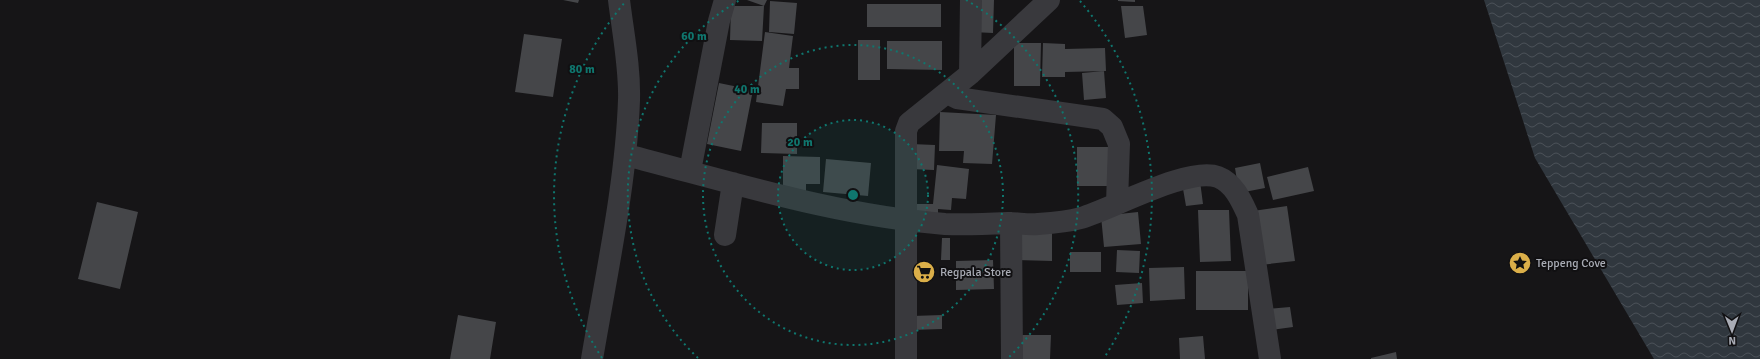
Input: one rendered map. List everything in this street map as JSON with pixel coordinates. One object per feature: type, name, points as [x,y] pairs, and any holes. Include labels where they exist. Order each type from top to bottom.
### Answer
[{"type":"street","points":[[592,359],[626,155],[629,98],[619,0]]},
{"type":"street","points":[[690,171],[719,21],[725,0]]},
{"type":"street","points":[[970,74],[971,0]]},
{"type":"street","points":[[906,359],[906,220],[909,123],[917,115],[970,74],[1049,0]]},
{"type":"street","points":[[947,93],[957,98],[1103,118],[1112,127],[1119,144],[1117,203]]},
{"type":"street","points":[[626,155],[798,200],[906,220],[961,225],[1011,223],[1034,225],[1063,222],[1082,218],[1155,188],[1200,175],[1218,177],[1229,184],[1241,199],[1248,215],[1270,359]]},
{"type":"street","points":[[725,235],[733,183]]},
{"type":"street","points":[[1011,223],[1012,359]]},
{"type":"water","points":[[1484,0],[1760,0],[1760,359],[1654,359],[1535,158]]},
{"type":"building","points":[[563,0],[579,0],[578,3]]},
{"type":"building","points":[[747,0],[767,0],[764,6]]},
{"type":"building","points":[[974,0],[994,0],[993,33],[972,32]]},
{"type":"building","points":[[1135,0],[1135,2],[1118,1]]},
{"type":"building","points":[[770,1],[797,3],[794,34],[769,32]]},
{"type":"building","points":[[867,4],[941,4],[941,27],[867,27]]},
{"type":"building","points":[[731,6],[764,6],[762,41],[730,40]]},
{"type":"building","points":[[1121,6],[1143,6],[1147,35],[1125,38]]},
{"type":"building","points":[[765,32],[793,36],[789,68],[799,68],[799,89],[786,89],[783,106],[756,102]]},
{"type":"building","points":[[524,34],[562,39],[553,97],[515,92]]},
{"type":"building","points":[[858,40],[880,40],[880,80],[858,80]]},
{"type":"building","points":[[887,41],[942,41],[942,70],[887,69]]},
{"type":"building","points":[[1014,43],[1041,43],[1040,86],[1014,86]]},
{"type":"building","points":[[1043,43],[1065,44],[1065,49],[1105,48],[1106,71],[1065,72],[1065,77],[1042,77]]},
{"type":"building","points":[[1104,71],[1106,98],[1084,100],[1082,73]]},
{"type":"building","points":[[719,83],[753,90],[741,151],[707,144]]},
{"type":"building","points":[[940,112],[996,115],[992,164],[963,163],[964,151],[939,151]]},
{"type":"building","points":[[762,123],[797,123],[797,154],[761,153]]},
{"type":"building","points":[[911,144],[935,145],[934,170],[910,169]]},
{"type":"building","points":[[1077,147],[1109,147],[1109,186],[1077,186]]},
{"type":"building","points":[[783,156],[820,157],[820,184],[806,184],[806,192],[783,192]]},
{"type":"building","points":[[826,159],[871,163],[868,196],[823,192]]},
{"type":"building","points":[[1260,163],[1265,188],[1239,193],[1235,168]]},
{"type":"building","points":[[937,165],[969,169],[966,199],[952,198],[951,210],[938,209],[938,218],[917,219],[917,204],[933,204]]},
{"type":"building","points":[[1308,167],[1314,191],[1273,200],[1267,177]]},
{"type":"building","points":[[1200,181],[1203,204],[1186,206],[1182,183]]},
{"type":"building","points":[[97,202],[138,212],[120,289],[78,279]]},
{"type":"building","points":[[1287,206],[1295,261],[1260,265],[1253,211]]},
{"type":"building","points":[[1198,210],[1229,210],[1231,261],[1200,262]]},
{"type":"building","points":[[1138,212],[1141,244],[1104,247],[1101,216]]},
{"type":"building","points":[[1016,230],[1052,230],[1052,261],[1015,260]]},
{"type":"building","points":[[942,238],[950,238],[950,260],[941,260]]},
{"type":"building","points":[[1117,250],[1140,251],[1139,273],[1116,272]]},
{"type":"building","points":[[1070,252],[1101,252],[1101,272],[1070,272]]},
{"type":"building","points":[[993,260],[994,289],[956,290],[956,261]]},
{"type":"building","points":[[1184,267],[1185,299],[1150,301],[1149,268]]},
{"type":"building","points":[[1196,271],[1248,271],[1248,310],[1196,310]]},
{"type":"building","points":[[1142,283],[1143,303],[1117,305],[1115,285]]},
{"type":"building","points":[[1290,307],[1293,327],[1271,330],[1268,309]]},
{"type":"building","points":[[458,315],[496,322],[490,359],[450,359]]},
{"type":"building","points":[[942,315],[942,329],[912,330],[912,316]]},
{"type":"building","points":[[1018,335],[1051,335],[1050,359],[1017,359]]},
{"type":"building","points":[[1203,336],[1205,359],[1180,359],[1179,338]]},
{"type":"building","points":[[1396,352],[1397,359],[1371,359],[1371,358]]},
{"type":"place","name":"Teppeng Cove","points":[[1520,263]]},
{"type":"place","name":"Regpala Store","points":[[924,272]]}]
